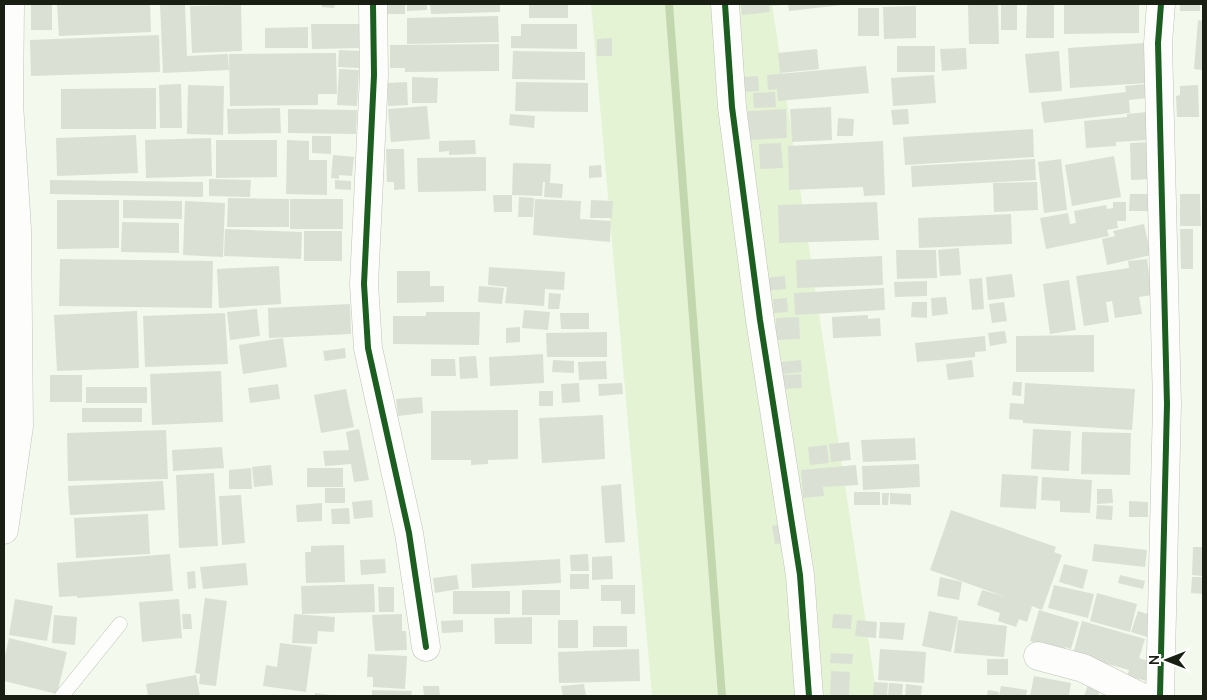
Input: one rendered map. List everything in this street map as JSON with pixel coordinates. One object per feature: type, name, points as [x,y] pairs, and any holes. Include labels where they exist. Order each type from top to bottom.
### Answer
[{"type":"street","points":[[4,530],[19,426],[17,229],[9,104],[10,4]]},
{"type":"street","points":[[373,4],[374,75],[364,284],[368,348],[409,533],[426,647]]},
{"type":"street","points":[[725,4],[732,107],[760,320],[800,575],[809,696]]},
{"type":"street","points":[[1160,696],[1167,404],[1158,43],[1161,4]]},
{"type":"street","points":[[1038,656],[1083,668],[1139,696]]},
{"type":"lane","points":[[62,696],[120,624]]},
{"type":"green space","points":[[591,4],[772,4],[877,696],[652,696]]},
{"type":"building","points":[[31,4],[52,4],[52,30],[31,30]]},
{"type":"building","points":[[57,4],[150,4],[151,32],[59,36]]},
{"type":"building","points":[[160,4],[185,4],[187,56],[228,54],[229,70],[163,73]]},
{"type":"building","points":[[322,4],[335,4],[334,8],[322,7]]},
{"type":"building","points":[[383,4],[405,4],[405,14],[383,14]]},
{"type":"building","points":[[407,4],[427,4],[427,10],[407,11]]},
{"type":"building","points":[[430,4],[500,4],[500,12],[431,14]]},
{"type":"building","points":[[529,4],[568,4],[568,18],[529,18]]},
{"type":"building","points":[[741,4],[781,5],[769,6],[770,12],[742,15]]},
{"type":"building","points":[[788,4],[842,4],[842,5],[789,11]]},
{"type":"building","points":[[968,4],[998,4],[999,44],[969,44]]},
{"type":"building","points":[[1001,4],[1017,4],[1017,30],[1001,30]]},
{"type":"building","points":[[1027,4],[1054,4],[1054,38],[1026,38]]},
{"type":"building","points":[[1064,4],[1139,4],[1139,33],[1064,34]]},
{"type":"building","points":[[1180,4],[1200,4],[1200,11],[1180,11]]},
{"type":"building","points":[[241,5],[242,51],[192,53],[190,6]]},
{"type":"building","points":[[916,6],[916,38],[884,39],[883,7]]},
{"type":"building","points":[[858,8],[879,8],[879,36],[858,36]]},
{"type":"building","points":[[498,16],[499,42],[407,44],[407,18]]},
{"type":"building","points":[[1198,20],[1203,21],[1203,70],[1194,69]]},
{"type":"building","points":[[311,24],[361,24],[361,48],[312,49]]},
{"type":"building","points":[[521,24],[577,24],[577,49],[511,48],[511,36],[521,36]]},
{"type":"building","points":[[308,27],[308,48],[265,48],[265,28]]},
{"type":"building","points":[[159,35],[160,72],[31,76],[30,40]]},
{"type":"building","points":[[612,38],[612,56],[597,56],[597,39]]},
{"type":"building","points":[[1144,43],[1147,83],[1070,88],[1068,48]]},
{"type":"building","points":[[499,44],[499,71],[405,72],[405,68],[390,68],[390,45]]},
{"type":"building","points":[[897,46],[935,46],[935,72],[897,72]]},
{"type":"building","points":[[966,48],[967,69],[942,71],[940,49]]},
{"type":"building","points":[[817,49],[819,69],[780,73],[778,53]]},
{"type":"building","points":[[339,50],[359,51],[359,68],[338,67]]},
{"type":"building","points":[[513,51],[585,52],[585,80],[512,79]]},
{"type":"building","points":[[1059,51],[1062,91],[1029,93],[1025,54]]},
{"type":"building","points":[[336,53],[337,94],[318,94],[318,105],[230,106],[229,54]]},
{"type":"building","points":[[866,66],[869,93],[778,101],[777,89],[768,90],[767,75]]},
{"type":"building","points":[[339,69],[359,70],[357,106],[337,105]]},
{"type":"building","points":[[934,75],[936,103],[893,106],[891,78]]},
{"type":"building","points":[[758,76],[759,91],[744,92],[743,77]]},
{"type":"building","points":[[412,77],[438,78],[437,103],[412,103]]},
{"type":"building","points":[[407,82],[408,105],[388,106],[387,83]]},
{"type":"building","points":[[516,82],[588,83],[588,112],[515,111]]},
{"type":"building","points":[[181,84],[182,128],[160,128],[159,85]]},
{"type":"building","points":[[1147,84],[1148,98],[1129,100],[1130,113],[1044,123],[1041,102],[1126,92],[1125,86]]},
{"type":"building","points":[[188,85],[224,86],[223,135],[187,134]]},
{"type":"building","points":[[1198,85],[1199,117],[1177,117],[1176,96],[1180,95],[1180,86]]},
{"type":"building","points":[[156,88],[156,129],[61,129],[61,89]]},
{"type":"building","points":[[775,92],[776,107],[754,108],[753,93]]},
{"type":"building","points":[[427,106],[430,139],[391,142],[388,109]]},
{"type":"building","points":[[831,107],[832,140],[792,142],[790,109]]},
{"type":"building","points":[[280,108],[281,133],[228,134],[227,109]]},
{"type":"building","points":[[288,109],[357,110],[356,134],[288,133]]},
{"type":"building","points":[[786,109],[787,138],[749,140],[748,111]]},
{"type":"building","points":[[908,109],[909,124],[893,125],[891,110]]},
{"type":"building","points":[[1147,112],[1148,140],[1116,142],[1116,146],[1086,148],[1084,121],[1127,117],[1127,114]]},
{"type":"building","points":[[510,114],[535,116],[534,128],[509,125]]},
{"type":"building","points":[[838,118],[854,119],[853,136],[837,136]]},
{"type":"building","points":[[1033,129],[1034,157],[905,165],[903,137]]},
{"type":"building","points":[[136,135],[138,173],[57,176],[56,138]]},
{"type":"building","points":[[312,136],[331,136],[331,154],[312,153]]},
{"type":"building","points":[[211,138],[212,176],[146,178],[145,140]]},
{"type":"building","points":[[216,140],[277,140],[277,177],[216,178]]},
{"type":"building","points":[[287,140],[309,141],[309,160],[327,160],[327,195],[286,194]]},
{"type":"building","points":[[475,140],[476,154],[449,155],[449,151],[439,152],[439,141]]},
{"type":"building","points":[[883,141],[885,195],[864,196],[863,187],[789,190],[788,146]]},
{"type":"building","points":[[1150,142],[1151,179],[1131,180],[1130,143]]},
{"type":"building","points":[[781,143],[783,168],[760,169],[759,144]]},
{"type":"building","points":[[386,149],[404,149],[405,189],[394,190],[394,182],[387,182]]},
{"type":"building","points":[[333,155],[354,157],[352,176],[339,175],[339,179],[331,178]]},
{"type":"building","points":[[1114,156],[1121,197],[1072,206],[1065,165]]},
{"type":"building","points":[[486,157],[486,191],[418,192],[417,158]]},
{"type":"building","points":[[1035,159],[1036,180],[912,187],[911,166]]},
{"type":"building","points":[[1061,159],[1067,210],[1044,213],[1038,162]]},
{"type":"building","points":[[513,163],[551,164],[550,183],[563,184],[562,198],[544,197],[545,182],[543,182],[542,196],[512,195]]},
{"type":"building","points":[[601,165],[602,177],[589,178],[589,166]]},
{"type":"building","points":[[209,179],[251,180],[250,197],[209,196]]},
{"type":"building","points":[[50,180],[203,182],[203,197],[50,194]]},
{"type":"building","points":[[335,180],[351,181],[351,190],[335,189]]},
{"type":"building","points":[[1037,182],[1038,210],[994,212],[993,183]]},
{"type":"building","points":[[1130,194],[1150,194],[1149,211],[1129,211]]},
{"type":"building","points":[[1180,194],[1200,194],[1201,226],[1180,226]]},
{"type":"building","points":[[493,195],[512,195],[512,212],[494,212]]},
{"type":"building","points":[[519,197],[534,198],[533,217],[518,217]]},
{"type":"building","points":[[228,198],[289,199],[289,227],[227,227]]},
{"type":"building","points":[[290,199],[343,199],[343,229],[290,229]]},
{"type":"building","points":[[535,199],[581,201],[580,219],[611,221],[610,242],[533,235]]},
{"type":"building","points":[[57,200],[119,200],[119,248],[57,249]]},
{"type":"building","points":[[123,200],[182,201],[182,219],[123,218]]},
{"type":"building","points":[[591,200],[613,201],[612,218],[590,218]]},
{"type":"building","points":[[185,201],[225,203],[223,257],[183,255]]},
{"type":"building","points":[[877,202],[879,240],[779,243],[778,205]]},
{"type":"building","points":[[1113,202],[1126,202],[1126,221],[1117,221],[1118,228],[1107,230],[1109,236],[1046,249],[1040,218],[1068,213],[1070,224],[1076,223],[1074,211],[1106,205],[1107,209],[1113,208]]},
{"type":"building","points":[[1011,214],[1012,244],[919,248],[918,218]]},
{"type":"building","points":[[122,222],[179,223],[179,253],[121,252]]},
{"type":"building","points":[[1144,224],[1151,255],[1107,265],[1102,239],[1115,236],[1113,231]]},
{"type":"building","points":[[225,229],[302,232],[301,259],[224,256]]},
{"type":"building","points":[[1180,229],[1193,229],[1193,269],[1181,269]]},
{"type":"building","points":[[304,231],[342,231],[342,261],[304,261]]},
{"type":"building","points":[[959,248],[961,275],[940,276],[938,250]]},
{"type":"building","points":[[896,250],[936,250],[937,278],[897,279]]},
{"type":"building","points":[[882,256],[883,285],[797,288],[796,260]]},
{"type":"building","points":[[60,259],[213,261],[212,308],[59,306]]},
{"type":"building","points":[[1147,259],[1152,295],[1139,297],[1142,314],[1115,318],[1112,301],[1106,302],[1109,322],[1084,326],[1076,276],[1129,268],[1128,261]]},
{"type":"building","points":[[279,266],[281,304],[219,308],[217,269]]},
{"type":"building","points":[[489,267],[565,272],[564,290],[545,289],[544,306],[505,303],[507,287],[488,285]]},
{"type":"building","points":[[397,271],[430,271],[430,286],[444,286],[444,302],[397,303]]},
{"type":"building","points":[[1012,274],[1015,297],[988,300],[986,277]]},
{"type":"building","points":[[785,276],[786,289],[765,291],[763,278]]},
{"type":"building","points":[[982,278],[984,309],[972,310],[969,279]]},
{"type":"building","points":[[1069,280],[1076,330],[1050,334],[1043,284]]},
{"type":"building","points":[[927,281],[927,296],[895,297],[894,282]]},
{"type":"building","points":[[479,286],[504,288],[502,304],[478,302]]},
{"type":"building","points":[[884,288],[885,310],[795,315],[794,293]]},
{"type":"building","points":[[549,293],[561,294],[559,309],[548,309]]},
{"type":"building","points":[[946,297],[948,314],[932,316],[931,298]]},
{"type":"building","points":[[787,298],[788,312],[774,313],[773,299]]},
{"type":"building","points":[[912,302],[927,302],[927,318],[911,317]]},
{"type":"building","points":[[1004,302],[1007,321],[992,323],[989,304]]},
{"type":"building","points":[[350,304],[351,334],[269,338],[268,308]]},
{"type":"building","points":[[257,309],[260,336],[230,340],[227,312]]},
{"type":"building","points":[[524,310],[550,312],[548,330],[522,328]]},
{"type":"building","points":[[137,311],[139,368],[57,371],[54,315]]},
{"type":"building","points":[[426,312],[480,312],[479,345],[393,344],[393,316],[426,316]]},
{"type":"building","points":[[225,313],[228,364],[145,367],[143,316]]},
{"type":"building","points":[[560,313],[589,313],[589,329],[561,329]]},
{"type":"building","points":[[868,315],[868,319],[880,318],[881,336],[833,338],[832,317]]},
{"type":"building","points":[[799,317],[800,339],[776,340],[776,318]]},
{"type":"building","points":[[520,327],[520,342],[506,343],[506,328]]},
{"type":"building","points":[[1005,331],[1007,343],[990,346],[988,333]]},
{"type":"building","points":[[607,332],[607,357],[547,357],[546,333]]},
{"type":"building","points":[[1094,335],[1094,372],[1016,372],[1016,336]]},
{"type":"building","points":[[985,336],[986,351],[975,352],[975,357],[917,362],[915,343]]},
{"type":"building","points":[[283,338],[287,367],[243,374],[239,345]]},
{"type":"building","points":[[345,348],[346,358],[325,361],[323,351]]},
{"type":"building","points":[[543,354],[544,383],[490,386],[489,357]]},
{"type":"building","points":[[476,356],[478,378],[460,379],[459,357]]},
{"type":"building","points":[[431,359],[455,359],[456,376],[431,376]]},
{"type":"building","points":[[553,360],[574,361],[574,373],[552,372]]},
{"type":"building","points":[[801,360],[802,372],[782,374],[781,362]]},
{"type":"building","points":[[972,360],[974,377],[948,380],[946,364]]},
{"type":"building","points":[[606,361],[607,379],[579,380],[578,362]]},
{"type":"building","points":[[221,371],[223,422],[152,425],[150,374]]},
{"type":"building","points":[[801,374],[802,388],[782,389],[781,375]]},
{"type":"building","points":[[50,375],[82,375],[82,402],[50,402]]},
{"type":"building","points":[[1013,382],[1022,382],[1021,396],[1012,395]]},
{"type":"building","points":[[579,383],[580,402],[562,403],[561,384]]},
{"type":"building","points":[[622,383],[623,394],[599,396],[598,384]]},
{"type":"building","points":[[1025,383],[1135,389],[1132,430],[1023,423],[1023,420],[1009,419],[1010,403],[1024,404]]},
{"type":"building","points":[[278,384],[280,399],[250,403],[248,388]]},
{"type":"building","points":[[86,387],[147,387],[147,403],[86,403]]},
{"type":"building","points":[[346,389],[354,427],[321,433],[314,395]]},
{"type":"building","points":[[539,391],[553,391],[553,406],[539,406]]},
{"type":"building","points":[[422,397],[423,413],[398,416],[396,399]]},
{"type":"building","points":[[82,408],[142,408],[142,422],[82,422]]},
{"type":"building","points":[[518,410],[518,459],[488,460],[488,464],[471,465],[471,460],[431,460],[431,411]]},
{"type":"building","points":[[603,415],[605,459],[542,463],[539,418]]},
{"type":"building","points":[[359,429],[369,480],[354,482],[351,464],[325,466],[323,451],[349,450],[346,432]]},
{"type":"building","points":[[1033,429],[1071,431],[1069,471],[1031,469]]},
{"type":"building","points":[[166,430],[168,479],[68,481],[67,433]]},
{"type":"building","points":[[1082,432],[1131,433],[1130,475],[1081,474]]},
{"type":"building","points":[[915,438],[916,460],[863,462],[861,440]]},
{"type":"building","points":[[849,442],[851,460],[831,462],[829,444]]},
{"type":"building","points":[[827,445],[829,463],[810,465],[808,447]]},
{"type":"building","points":[[222,447],[224,468],[173,471],[172,450]]},
{"type":"building","points":[[919,464],[920,487],[863,490],[862,466]]},
{"type":"building","points":[[271,465],[273,485],[254,487],[252,467]]},
{"type":"building","points":[[856,465],[858,485],[823,487],[824,496],[803,498],[801,470]]},
{"type":"building","points":[[251,468],[252,489],[229,489],[229,470]]},
{"type":"building","points":[[307,468],[343,468],[343,487],[307,487]]},
{"type":"building","points":[[214,473],[218,546],[179,548],[176,475]]},
{"type":"building","points":[[1002,474],[1038,476],[1036,509],[1000,507]]},
{"type":"building","points":[[1042,477],[1092,480],[1090,513],[1060,512],[1060,501],[1041,500]]},
{"type":"building","points":[[163,481],[165,510],[70,515],[68,486]]},
{"type":"building","points":[[621,484],[625,542],[605,543],[601,486]]},
{"type":"building","points":[[325,488],[345,488],[345,503],[325,503]]},
{"type":"building","points":[[1097,489],[1112,489],[1113,503],[1097,504]]},
{"type":"building","points":[[854,492],[880,492],[880,505],[854,505]]},
{"type":"building","points":[[882,493],[889,493],[888,505],[882,505]]},
{"type":"building","points":[[890,493],[911,494],[911,505],[890,504]]},
{"type":"building","points":[[241,495],[245,543],[222,545],[219,496]]},
{"type":"building","points":[[372,500],[373,517],[354,519],[352,502]]},
{"type":"building","points":[[1129,501],[1148,502],[1148,517],[1129,517]]},
{"type":"building","points":[[322,503],[322,521],[297,522],[296,505]]},
{"type":"building","points":[[1097,505],[1113,506],[1112,520],[1096,519]]},
{"type":"building","points":[[349,508],[350,524],[332,524],[331,509]]},
{"type":"building","points":[[951,510],[1056,547],[1054,552],[1062,555],[1042,610],[1032,606],[1027,622],[1019,619],[1016,627],[998,621],[1000,613],[977,605],[982,590],[1003,596],[930,570]]},
{"type":"building","points":[[148,514],[150,554],[76,558],[74,518]]},
{"type":"building","points":[[786,523],[790,542],[775,544],[772,526]]},
{"type":"building","points":[[1094,544],[1147,550],[1145,567],[1092,561]]},
{"type":"building","points":[[344,545],[345,582],[306,583],[305,552],[311,552],[311,546]]},
{"type":"building","points":[[1193,547],[1203,547],[1203,576],[1192,575]]},
{"type":"building","points":[[170,554],[173,591],[77,598],[77,596],[59,597],[57,563]]},
{"type":"building","points":[[588,554],[589,571],[571,571],[570,555]]},
{"type":"building","points":[[612,556],[613,579],[592,580],[592,557]]},
{"type":"building","points":[[385,559],[386,573],[361,575],[360,560]]},
{"type":"building","points":[[560,559],[561,583],[472,588],[471,564]]},
{"type":"building","points":[[246,563],[248,585],[203,589],[200,567]]},
{"type":"building","points":[[1064,564],[1088,570],[1083,589],[1059,582]]},
{"type":"building","points":[[195,571],[196,588],[188,589],[187,572]]},
{"type":"building","points":[[570,574],[589,574],[589,589],[570,589]]},
{"type":"building","points":[[457,575],[459,589],[435,593],[433,578]]},
{"type":"building","points":[[1120,575],[1145,581],[1143,589],[1118,583]]},
{"type":"building","points":[[940,577],[962,582],[959,600],[937,596]]},
{"type":"building","points":[[1192,577],[1203,577],[1203,594],[1191,593]]},
{"type":"building","points":[[374,584],[375,612],[302,614],[301,586]]},
{"type":"building","points":[[601,585],[635,585],[635,614],[621,614],[621,601],[601,601]]},
{"type":"building","points":[[1054,585],[1094,594],[1088,618],[1048,608]]},
{"type":"building","points":[[378,587],[394,587],[394,612],[379,612]]},
{"type":"building","points":[[522,590],[560,590],[560,615],[522,615]]},
{"type":"building","points":[[453,591],[510,591],[510,614],[453,614]]},
{"type":"building","points":[[1097,593],[1137,604],[1130,632],[1090,621]]},
{"type":"building","points":[[205,598],[227,601],[216,686],[199,684],[200,674],[195,673]]},
{"type":"building","points":[[15,599],[53,606],[47,641],[9,635]]},
{"type":"building","points":[[179,599],[182,638],[142,642],[139,602]]},
{"type":"building","points":[[1039,610],[1079,622],[1071,649],[1065,647],[1064,651],[1030,641]]},
{"type":"building","points":[[929,611],[958,617],[951,652],[922,646]]},
{"type":"building","points":[[1138,611],[1154,616],[1147,637],[1131,632]]},
{"type":"building","points":[[182,614],[191,614],[192,629],[183,629]]},
{"type":"building","points":[[294,614],[335,617],[334,632],[318,631],[317,644],[292,643]]},
{"type":"building","points":[[402,614],[402,631],[406,631],[407,650],[375,651],[372,615]]},
{"type":"building","points":[[833,614],[852,615],[851,629],[832,628]]},
{"type":"building","points":[[54,615],[77,617],[75,645],[52,643]]},
{"type":"building","points":[[532,617],[532,644],[495,644],[494,618]]},
{"type":"building","points":[[463,620],[463,632],[442,633],[441,621]]},
{"type":"building","points":[[558,620],[578,620],[578,648],[558,648]]},
{"type":"building","points":[[857,620],[877,622],[876,638],[855,636]]},
{"type":"building","points":[[958,620],[1007,626],[1004,657],[954,653]]},
{"type":"building","points":[[1082,621],[1145,639],[1139,658],[1152,662],[1147,681],[1127,676],[1129,670],[1073,654]]},
{"type":"building","points":[[880,622],[905,623],[903,640],[879,638]]},
{"type":"building","points":[[593,626],[627,626],[627,647],[593,647]]},
{"type":"building","points":[[9,638],[67,652],[57,694],[4,681],[4,660]]},
{"type":"building","points":[[280,643],[312,647],[306,692],[263,686],[266,665],[277,667]]},
{"type":"building","points":[[639,649],[640,681],[559,683],[558,652]]},
{"type":"building","points":[[880,649],[926,652],[924,683],[878,680]]},
{"type":"building","points":[[831,653],[853,654],[852,664],[830,663]]},
{"type":"building","points":[[368,654],[407,656],[405,689],[373,687],[373,677],[367,677]]},
{"type":"building","points":[[987,659],[1008,659],[1008,675],[987,675]]},
{"type":"building","points":[[831,671],[850,672],[849,696],[830,696]]},
{"type":"building","points":[[196,675],[200,696],[148,696],[146,684]]},
{"type":"building","points":[[1034,676],[1071,683],[1069,696],[1030,696]]},
{"type":"building","points":[[874,682],[888,683],[887,696],[873,696]]},
{"type":"building","points":[[1089,682],[1101,686],[1098,696],[1084,696]]},
{"type":"building","points":[[889,683],[903,684],[902,696],[888,696]]},
{"type":"building","points":[[584,684],[586,696],[563,696],[561,686]]},
{"type":"building","points":[[906,684],[922,686],[921,696],[905,696]]},
{"type":"building","points":[[423,686],[439,686],[440,696],[424,696]]},
{"type":"building","points":[[1001,686],[1027,690],[1026,696],[999,696]]},
{"type":"building","points":[[372,690],[412,691],[411,696],[372,696]]},
{"type":"building","points":[[988,690],[999,692],[998,696],[987,696]]},
{"type":"building","points":[[315,693],[331,695],[331,696],[315,696]]},
{"type":"waterway","points":[[669,4],[722,696]]},
{"type":"cycle path","points":[[373,4],[374,75],[364,284],[368,348],[409,533],[426,647]]},
{"type":"cycle path","points":[[725,4],[732,107],[760,320],[800,575],[809,696]]},
{"type":"cycle path","points":[[1160,696],[1167,404],[1158,43],[1161,4]]}]
